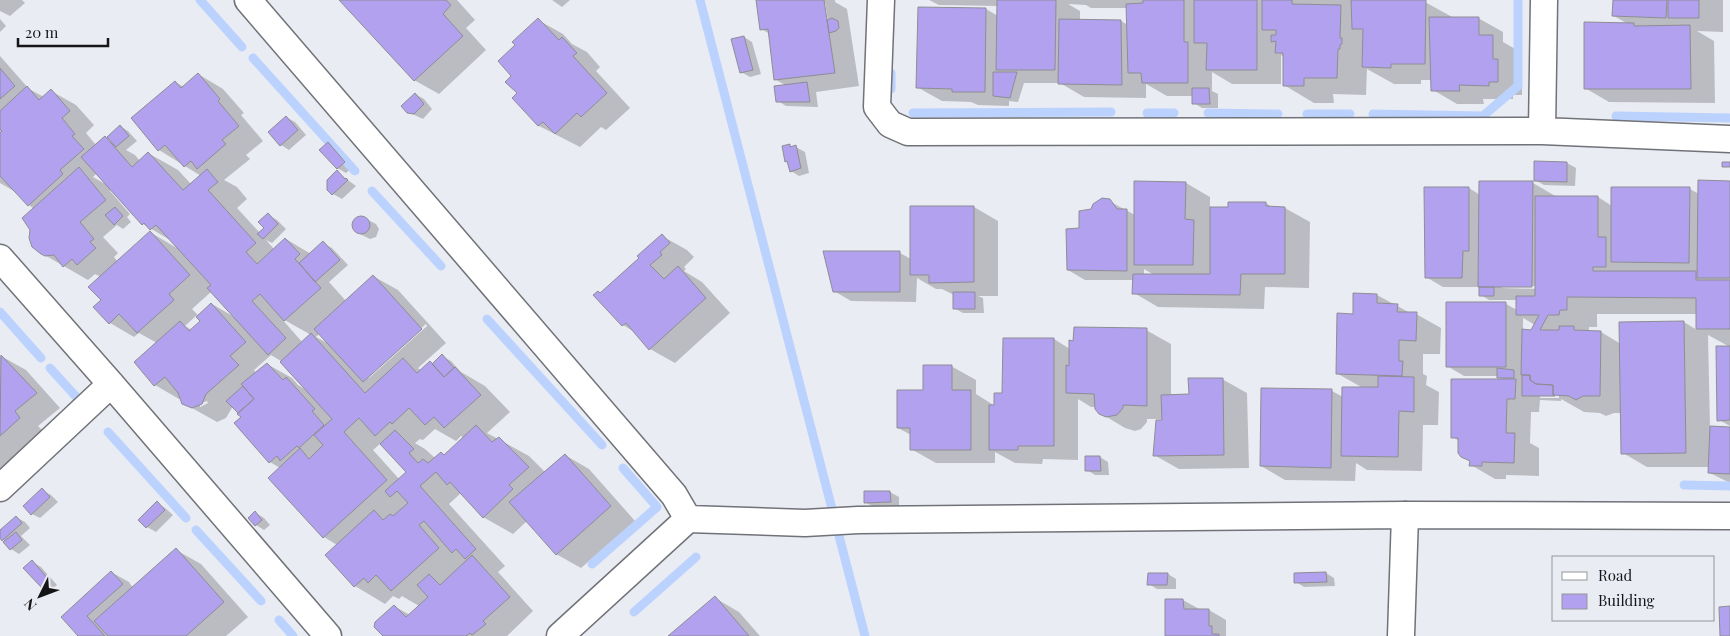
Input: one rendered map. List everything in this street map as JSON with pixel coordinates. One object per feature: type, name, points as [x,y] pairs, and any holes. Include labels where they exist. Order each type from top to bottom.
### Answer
[{"type":"street","points":[[248,0],[674,495],[688,519]]},
{"type":"street","points":[[881,0],[877,107],[890,124],[908,132],[1542,131],[1730,139]]},
{"type":"street","points":[[1542,131],[1544,0]]},
{"type":"street","points":[[0,258],[112,384],[328,636]]},
{"type":"street","points":[[0,488],[112,384]]},
{"type":"street","points":[[1401,636],[1405,515]]},
{"type":"street","points":[[560,636],[688,519],[805,523],[858,520],[1405,515],[1730,516]]},
{"type":"building","points":[[339,0],[446,0],[451,5],[443,14],[463,36],[414,81]]},
{"type":"building","points":[[756,0],[824,0],[835,73],[774,80],[768,29],[760,30]]},
{"type":"building","points":[[997,0],[1056,0],[1055,70],[996,70]]},
{"type":"building","points":[[1143,0],[1184,0],[1184,42],[1188,42],[1188,83],[1142,83],[1141,73],[1128,73],[1126,4],[1143,3]]},
{"type":"building","points":[[1194,0],[1257,0],[1257,70],[1206,70],[1207,43],[1194,43]]},
{"type":"building","points":[[1262,0],[1292,0],[1292,4],[1341,5],[1340,38],[1342,38],[1342,44],[1340,49],[1338,49],[1337,78],[1304,78],[1304,86],[1283,86],[1283,53],[1275,53],[1276,41],[1271,42],[1271,35],[1276,35],[1276,30],[1262,30]]},
{"type":"building","points":[[1351,0],[1426,0],[1425,64],[1391,64],[1391,68],[1362,67],[1363,29],[1352,29]]},
{"type":"building","points":[[1613,0],[1667,0],[1666,18],[1612,16]]},
{"type":"building","points":[[1668,0],[1699,0],[1699,18],[1668,18]]},
{"type":"building","points":[[918,7],[986,8],[985,92],[952,92],[952,89],[916,88]]},
{"type":"building","points":[[1429,17],[1479,17],[1479,35],[1493,35],[1493,59],[1498,59],[1498,82],[1489,82],[1489,86],[1459,85],[1460,91],[1431,91]]},
{"type":"building","points":[[538,18],[559,40],[562,37],[577,53],[573,56],[607,93],[581,117],[577,113],[555,134],[543,122],[538,126],[512,98],[517,93],[505,82],[511,76],[498,61],[515,45],[512,42]]},
{"type":"building","points":[[832,18],[838,21],[839,28],[829,33],[827,20]]},
{"type":"building","points":[[1059,19],[1121,20],[1122,85],[1058,84]]},
{"type":"building","points":[[1584,22],[1634,23],[1634,26],[1690,25],[1691,89],[1584,89]]},
{"type":"building","points":[[744,36],[753,70],[740,73],[731,39]]},
{"type":"building","points":[[0,68],[15,86],[0,99]]},
{"type":"building","points":[[993,72],[1017,72],[1010,98],[993,96]]},
{"type":"building","points":[[198,73],[239,126],[222,140],[226,144],[197,169],[191,161],[184,167],[165,145],[158,151],[131,118],[175,81],[181,88]]},
{"type":"building","points":[[807,82],[810,102],[776,102],[774,86]]},
{"type":"building","points":[[27,86],[39,100],[51,89],[70,111],[62,118],[75,134],[72,136],[84,149],[60,170],[63,174],[28,206],[0,176],[0,133],[2,131],[0,129],[0,111]]},
{"type":"building","points":[[1192,88],[1209,88],[1210,104],[1192,104]]},
{"type":"building","points":[[415,93],[424,104],[414,114],[407,113],[401,106]]},
{"type":"building","points":[[286,116],[298,130],[280,146],[268,132]]},
{"type":"building","points":[[120,125],[129,136],[116,147],[107,137]]},
{"type":"building","points":[[105,136],[132,167],[148,152],[183,190],[207,169],[218,182],[208,190],[256,243],[246,252],[257,264],[285,238],[300,254],[295,259],[321,288],[284,321],[260,294],[252,301],[286,338],[268,355],[207,288],[211,285],[156,225],[150,230],[144,223],[142,225],[81,157]]},
{"type":"building","points":[[328,142],[345,162],[337,169],[319,150]]},
{"type":"building","points":[[790,144],[790,147],[796,145],[801,168],[790,172],[787,161],[785,162],[782,146]]},
{"type":"building","points":[[1534,161],[1567,162],[1567,182],[1534,181]]},
{"type":"building","points":[[1722,162],[1730,162],[1730,167],[1722,167]]},
{"type":"building","points":[[79,167],[106,200],[80,222],[94,239],[90,242],[96,248],[77,265],[72,259],[63,267],[54,255],[45,256],[32,247],[29,238],[30,230],[22,218]]},
{"type":"building","points":[[337,170],[348,180],[332,195],[327,190],[327,180]]},
{"type":"building","points":[[1698,180],[1730,181],[1730,278],[1697,278]]},
{"type":"building","points":[[1134,181],[1186,182],[1185,219],[1194,220],[1193,265],[1134,265]]},
{"type":"building","points":[[1479,181],[1533,181],[1532,287],[1478,287]]},
{"type":"building","points":[[1424,187],[1469,187],[1469,251],[1463,251],[1462,278],[1425,278]]},
{"type":"building","points":[[1611,187],[1690,187],[1689,263],[1611,262]]},
{"type":"building","points":[[1535,196],[1598,196],[1598,237],[1606,237],[1606,267],[1593,267],[1593,271],[1696,271],[1696,280],[1730,280],[1730,329],[1696,329],[1696,298],[1567,297],[1567,310],[1560,310],[1559,315],[1548,315],[1540,330],[1559,330],[1559,326],[1574,326],[1574,330],[1601,331],[1600,396],[1583,396],[1576,400],[1569,396],[1553,395],[1553,385],[1536,384],[1530,380],[1530,375],[1521,375],[1522,329],[1531,330],[1539,315],[1516,315],[1516,296],[1535,296]]},
{"type":"building","points":[[1102,198],[1110,199],[1117,209],[1127,209],[1127,271],[1067,270],[1066,229],[1079,228],[1079,211],[1091,209],[1093,204]]},
{"type":"building","points":[[1228,202],[1266,202],[1266,206],[1285,207],[1285,274],[1241,274],[1240,295],[1132,294],[1133,274],[1210,274],[1210,207],[1228,207]]},
{"type":"building","points":[[910,206],[974,206],[974,282],[929,283],[929,275],[910,275]]},
{"type":"building","points":[[115,207],[123,216],[114,225],[105,215]]},
{"type":"building","points":[[268,213],[278,224],[263,239],[257,234],[264,228],[258,222]]},
{"type":"building","points":[[357,216],[365,216],[370,221],[368,232],[357,234],[352,229],[352,221]]},
{"type":"building","points":[[150,231],[190,275],[169,294],[174,300],[137,333],[119,314],[109,324],[93,307],[101,300],[88,287]]},
{"type":"building","points":[[662,234],[670,243],[660,252],[662,255],[650,265],[664,279],[678,266],[706,298],[649,350],[626,323],[622,326],[593,295],[598,291],[600,293],[639,258],[637,256]]},
{"type":"building","points":[[323,241],[340,260],[315,282],[299,263]]},
{"type":"building","points":[[823,251],[900,251],[900,292],[833,292]]},
{"type":"building","points":[[373,275],[422,329],[363,382],[314,329]]},
{"type":"building","points":[[1479,287],[1494,287],[1494,296],[1479,296]]},
{"type":"building","points":[[953,292],[975,292],[975,309],[953,309]]},
{"type":"building","points":[[1353,293],[1377,294],[1377,303],[1398,304],[1397,312],[1417,312],[1416,341],[1399,340],[1399,361],[1403,361],[1402,376],[1336,374],[1337,313],[1353,314]]},
{"type":"building","points":[[1446,302],[1506,302],[1506,367],[1446,367]]},
{"type":"building","points":[[211,303],[246,342],[230,356],[239,365],[206,394],[202,404],[192,408],[182,404],[178,393],[165,377],[154,386],[134,362],[180,321],[189,331],[200,321],[196,317]]},
{"type":"building","points":[[1684,321],[1686,453],[1621,454],[1619,322]]},
{"type":"building","points":[[1074,327],[1147,328],[1147,406],[1123,405],[1123,408],[1117,415],[1106,417],[1099,414],[1095,409],[1094,394],[1066,393],[1066,365],[1069,366],[1069,340],[1073,341]]},
{"type":"building","points":[[311,333],[365,393],[403,358],[417,373],[430,361],[444,377],[455,367],[481,395],[444,428],[434,417],[425,425],[409,408],[392,424],[390,422],[375,436],[359,418],[344,432],[387,480],[323,538],[268,478],[300,448],[309,459],[323,445],[314,435],[332,419],[280,362]]},
{"type":"building","points":[[1003,338],[1054,338],[1054,446],[1018,446],[1018,450],[989,450],[989,405],[994,405],[994,393],[1002,393]]},
{"type":"building","points":[[1716,346],[1730,346],[1730,420],[1717,421]]},
{"type":"building","points":[[442,354],[454,368],[444,377],[432,364]]},
{"type":"building","points":[[1,355],[37,393],[15,411],[20,418],[0,436]]},
{"type":"building","points":[[267,363],[283,380],[286,377],[315,409],[312,411],[324,425],[299,448],[297,446],[280,461],[277,456],[269,463],[234,423],[241,417],[237,414],[254,399],[241,384]]},
{"type":"building","points":[[923,365],[952,365],[952,390],[971,390],[971,450],[910,450],[910,428],[897,428],[897,390],[923,390]]},
{"type":"building","points":[[1497,368],[1514,370],[1514,378],[1497,378]]},
{"type":"building","points":[[1522,375],[1530,375],[1530,380],[1536,384],[1553,385],[1553,395],[1555,396],[1522,396]]},
{"type":"building","points":[[1378,376],[1414,377],[1414,412],[1399,411],[1398,457],[1341,456],[1342,387],[1378,387]]},
{"type":"building","points":[[1188,378],[1223,378],[1224,455],[1153,456],[1156,420],[1162,420],[1161,395],[1189,394]]},
{"type":"building","points":[[1451,379],[1516,379],[1515,399],[1507,399],[1506,433],[1515,433],[1514,463],[1482,462],[1482,466],[1469,466],[1470,461],[1461,457],[1458,453],[1458,438],[1451,438]]},
{"type":"building","points":[[243,386],[254,399],[238,413],[226,401]]},
{"type":"building","points":[[1261,388],[1332,389],[1331,468],[1260,466]]},
{"type":"building","points":[[476,425],[492,442],[499,437],[529,467],[509,485],[513,489],[483,518],[450,482],[447,485],[436,472],[420,486],[476,549],[465,559],[456,549],[452,553],[424,521],[419,525],[439,548],[391,591],[376,575],[368,583],[364,578],[354,587],[325,555],[374,510],[383,520],[390,514],[393,516],[408,503],[397,491],[390,497],[385,491],[406,472],[380,444],[395,430],[414,449],[409,453],[418,463],[423,459],[428,463],[441,452],[444,455]]},
{"type":"building","points":[[1710,426],[1730,427],[1730,474],[1708,473]]},
{"type":"building","points":[[565,454],[611,506],[556,555],[509,502]]},
{"type":"building","points":[[1085,456],[1100,456],[1101,471],[1085,471]]},
{"type":"building","points":[[42,488],[50,497],[31,515],[23,506]]},
{"type":"building","points":[[864,491],[890,491],[891,502],[864,503]]},
{"type":"building","points":[[157,501],[165,510],[146,528],[138,520]]},
{"type":"building","points":[[255,511],[262,520],[255,526],[248,518]]},
{"type":"building","points":[[16,516],[22,523],[2,541],[0,530]]},
{"type":"building","points":[[16,532],[22,540],[10,550],[3,542]]},
{"type":"building","points":[[176,548],[224,602],[186,636],[108,636],[94,621]]},
{"type":"building","points":[[472,555],[510,597],[483,621],[486,624],[472,635],[470,633],[466,636],[383,636],[374,627],[375,622],[394,605],[406,617],[428,597],[417,585],[429,574],[440,585]]},
{"type":"building","points":[[32,560],[49,580],[41,587],[23,568]]},
{"type":"building","points":[[111,571],[123,584],[87,616],[105,636],[78,636],[61,617]]},
{"type":"building","points":[[1326,572],[1327,582],[1294,583],[1294,573]]},
{"type":"building","points":[[1148,573],[1168,573],[1167,585],[1147,585]]},
{"type":"building","points":[[715,596],[749,636],[668,636]]},
{"type":"building","points":[[1165,599],[1183,599],[1184,609],[1209,609],[1209,626],[1212,626],[1212,634],[1219,634],[1219,636],[1165,636]]},
{"type":"building","points":[[1730,606],[1730,636],[1720,636],[1719,607]]},
{"type":"waterway","points":[[200,0],[242,47]]},
{"type":"waterway","points":[[700,0],[865,636]]},
{"type":"waterway","points":[[1373,114],[1483,116],[1518,86],[1518,0]]},
{"type":"waterway","points":[[253,58],[355,171]]},
{"type":"waterway","points":[[891,73],[891,89]]},
{"type":"waterway","points":[[913,113],[1111,112]]},
{"type":"waterway","points":[[1147,113],[1174,113]]},
{"type":"waterway","points":[[1208,113],[1278,114]]},
{"type":"waterway","points":[[1307,114],[1350,114]]},
{"type":"waterway","points":[[1616,116],[1730,118]]},
{"type":"waterway","points":[[372,191],[441,266]]},
{"type":"waterway","points":[[0,312],[41,358]]},
{"type":"waterway","points":[[487,319],[602,445]]},
{"type":"waterway","points":[[50,368],[80,401],[76,405]]},
{"type":"waterway","points":[[108,432],[186,518]]},
{"type":"waterway","points":[[592,564],[657,507],[623,468]]},
{"type":"waterway","points":[[1684,485],[1730,486]]},
{"type":"waterway","points":[[196,530],[261,601]]},
{"type":"waterway","points":[[634,612],[696,557]]},
{"type":"waterway","points":[[279,620],[293,636]]}]
